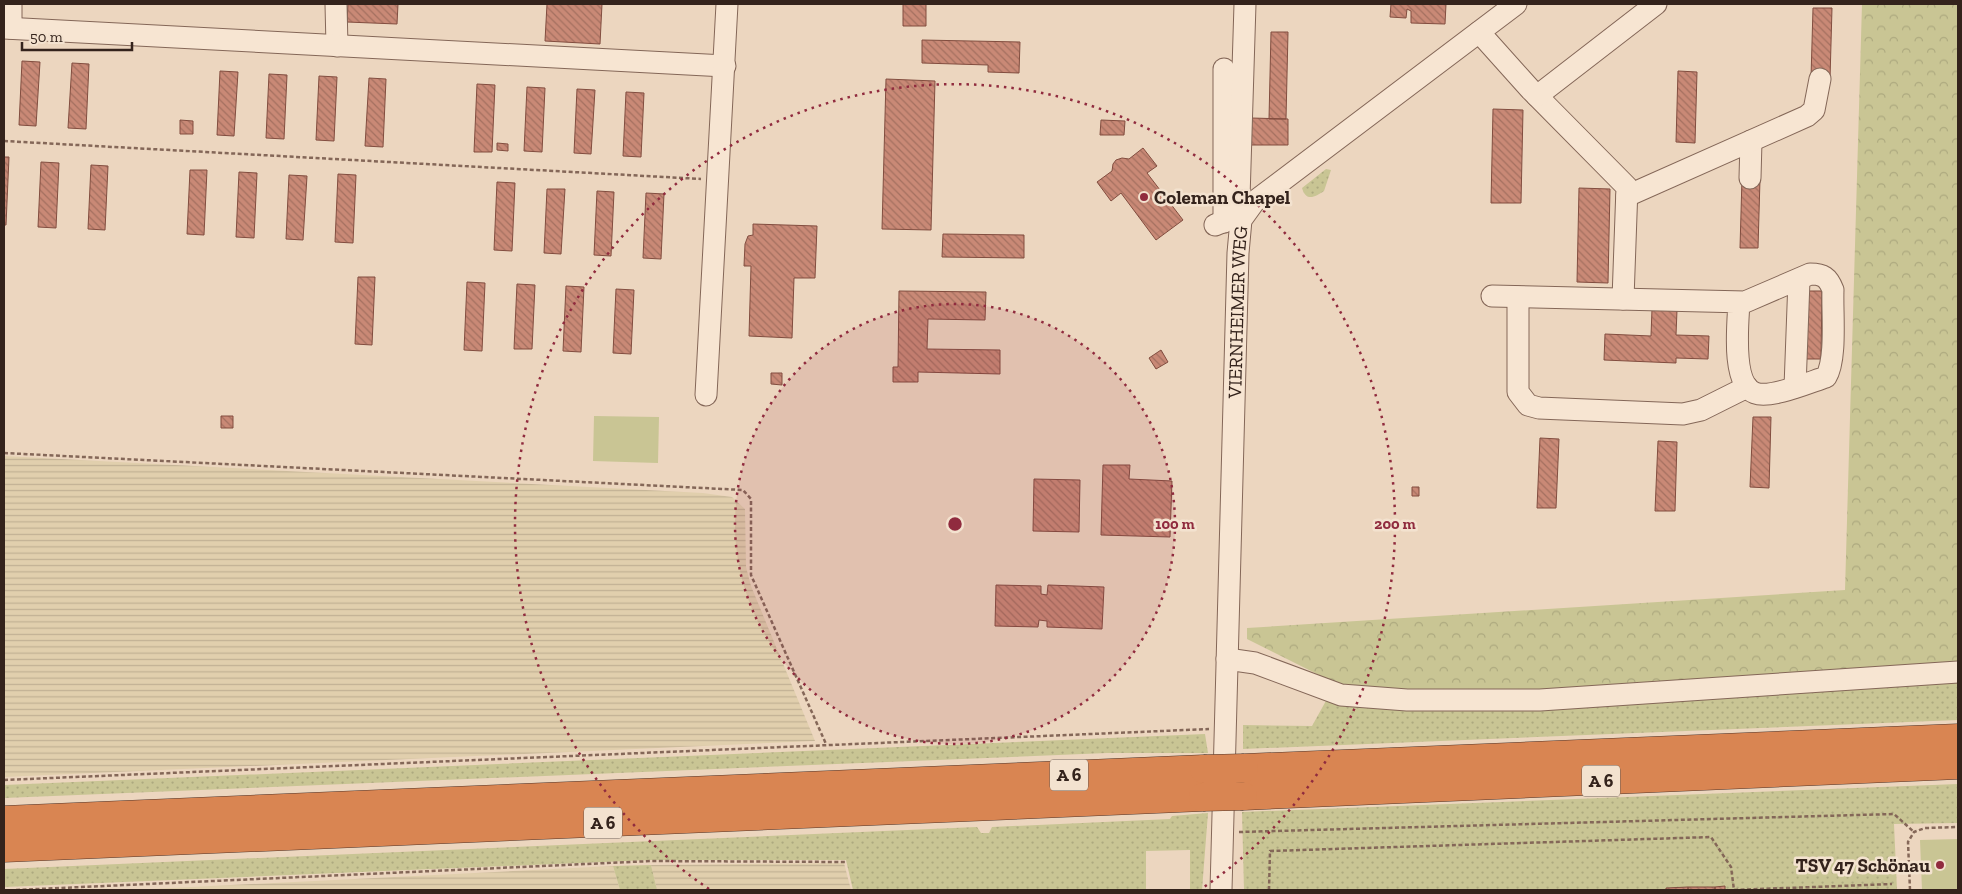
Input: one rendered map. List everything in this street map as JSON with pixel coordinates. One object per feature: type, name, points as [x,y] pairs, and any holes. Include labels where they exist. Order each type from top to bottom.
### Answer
[{"type":"highway","name":"A 6","points":[[4,820],[1958,738]]},
{"type":"highway","name":"A 6","points":[[4,848],[1958,765]]},
{"type":"street","points":[[11,4],[7,28],[725,66]]},
{"type":"street","points":[[336,4],[337,46]]},
{"type":"street","points":[[706,395],[727,4]]},
{"type":"street","points":[[1224,69],[1220,223],[1244,213],[1240,198],[1245,4]]},
{"type":"street","name":"VIERNHEIMER WEG","points":[[1221,890],[1238,228],[1244,213],[1254,202],[1516,4]]},
{"type":"street","points":[[1537,96],[1656,4]]},
{"type":"street","points":[[1479,32],[1537,96],[1627,187],[1624,299]]},
{"type":"street","points":[[1627,196],[1807,116],[1814,110],[1820,79]]},
{"type":"street","points":[[1750,178],[1751,141]]},
{"type":"street","points":[[1492,296],[1745,302],[1810,274],[1819,274],[1830,281],[1833,290],[1831,358],[1829,371],[1826,376],[1773,394],[1755,393],[1747,387],[1739,373],[1739,302]]},
{"type":"street","points":[[1795,386],[1798,280]]},
{"type":"street","points":[[1518,296],[1518,392],[1528,405],[1539,408],[1683,414],[1701,410],[1747,387]]},
{"type":"street","points":[[1227,659],[1255,663],[1341,695],[1407,700],[1540,700],[1958,672]]},
{"type":"path","points":[[4,141],[719,180]]},
{"type":"path","points":[[4,453],[743,490],[751,499],[751,575],[826,744]]},
{"type":"path","points":[[4,780],[1225,728]]},
{"type":"path","points":[[1222,833],[1894,814],[1914,832]]},
{"type":"path","points":[[1910,890],[1908,842],[1914,832],[1925,828],[1958,827]]},
{"type":"path","points":[[1268,890],[1270,851],[1710,837],[1731,867],[1734,890],[1892,884]]},
{"type":"path","points":[[16,890],[652,860],[845,862]]},
{"type":"shaded area","points":[[4,456],[703,493],[732,497],[745,509],[746,567],[751,586],[815,741],[4,777]]},
{"type":"shaded area","points":[[844,863],[851,890],[657,890],[651,865]]},
{"type":"shaded area","points":[[613,866],[620,890],[131,890]]},
{"type":"green space","points":[[1862,4],[1958,4],[1958,667],[1539,695],[1343,687],[1247,639],[1247,628],[1845,590]]},
{"type":"green space","points":[[1326,169],[1331,170],[1324,191],[1308,197],[1302,188]]},
{"type":"green space","points":[[594,416],[659,417],[658,463],[593,461]]},
{"type":"green space","points":[[1958,680],[1958,720],[1243,749],[1243,725],[1312,726],[1327,699]]},
{"type":"green space","points":[[1205,734],[1208,753],[1107,753],[4,798],[4,785]]},
{"type":"green space","points":[[1958,784],[1958,823],[1894,824],[1897,890],[1244,890],[1242,812]]},
{"type":"green space","points":[[1208,813],[1202,890],[1190,890],[1190,850],[1146,851],[1146,890],[853,890],[846,860],[650,860],[4,887],[4,869],[977,827],[981,833],[989,833],[992,827],[1170,819],[1172,816]]},
{"type":"green space","name":"TSV 47 Schönau","points":[[1958,839],[1958,890],[1922,890],[1920,840]]},
{"type":"green space","points":[[651,865],[657,890],[620,890],[613,866]]},
{"type":"building","points":[[348,4],[398,4],[397,24],[347,22]]},
{"type":"building","points":[[547,4],[602,4],[600,44],[545,41]]},
{"type":"building","points":[[903,4],[926,4],[926,26],[903,26]]},
{"type":"building","points":[[1391,4],[1446,4],[1445,24],[1411,23],[1411,11],[1407,9],[1406,18],[1390,17]]},
{"type":"building","points":[[1813,8],[1832,8],[1830,79],[1811,78]]},
{"type":"building","points":[[1271,32],[1288,32],[1286,119],[1269,119]]},
{"type":"building","points":[[922,40],[1020,42],[1019,73],[988,72],[988,65],[922,63]]},
{"type":"building","points":[[22,61],[40,62],[36,126],[19,125]]},
{"type":"building","points":[[72,63],[89,64],[86,129],[68,128]]},
{"type":"building","points":[[220,71],[238,72],[234,136],[217,135]]},
{"type":"building","points":[[1678,71],[1697,72],[1695,143],[1676,142]]},
{"type":"building","points":[[269,74],[287,75],[284,139],[266,138]]},
{"type":"building","points":[[319,76],[337,77],[334,141],[316,140]]},
{"type":"building","points":[[369,78],[386,79],[383,147],[365,146]]},
{"type":"building","points":[[886,79],[935,81],[931,230],[882,229]]},
{"type":"building","points":[[477,84],[495,85],[492,152],[474,152]]},
{"type":"building","points":[[527,87],[545,88],[542,152],[524,151]]},
{"type":"building","points":[[577,89],[595,90],[591,154],[574,153]]},
{"type":"building","points":[[626,92],[644,93],[641,157],[623,156]]},
{"type":"building","points":[[1493,109],[1523,110],[1521,203],[1491,203]]},
{"type":"building","points":[[1251,118],[1288,119],[1288,145],[1250,145]]},
{"type":"building","points":[[180,120],[193,121],[193,134],[180,134]]},
{"type":"building","points":[[1101,120],[1125,121],[1124,135],[1100,135]]},
{"type":"building","points":[[497,143],[508,144],[508,151],[497,150]]},
{"type":"building","name":"Coleman Chapel","points":[[1143,148],[1157,166],[1147,173],[1183,220],[1156,240],[1121,193],[1111,201],[1097,182],[1112,171],[1116,160],[1122,158],[1129,159]]},
{"type":"building","points":[[4,157],[9,157],[6,225],[4,225]]},
{"type":"building","points":[[41,162],[59,163],[56,228],[38,227]]},
{"type":"building","points":[[91,165],[108,166],[105,230],[88,229]]},
{"type":"building","points":[[190,170],[207,170],[204,235],[187,234]]},
{"type":"building","points":[[239,172],[257,173],[254,238],[236,237]]},
{"type":"building","points":[[338,174],[356,175],[353,243],[335,242]]},
{"type":"building","points":[[289,175],[307,176],[303,240],[286,239]]},
{"type":"building","points":[[1742,178],[1760,179],[1758,248],[1740,248]]},
{"type":"building","points":[[497,182],[515,183],[512,251],[494,250]]},
{"type":"building","points":[[1579,188],[1610,189],[1608,283],[1577,282]]},
{"type":"building","points":[[547,189],[565,189],[561,254],[544,253]]},
{"type":"building","points":[[597,191],[614,192],[611,256],[594,255]]},
{"type":"building","points":[[646,193],[664,194],[661,259],[643,258]]},
{"type":"building","points":[[753,224],[817,226],[815,278],[794,278],[792,338],[749,336],[751,266],[744,266],[745,244],[748,236],[753,235]]},
{"type":"building","points":[[943,234],[1024,235],[1024,258],[942,257]]},
{"type":"building","points":[[358,277],[375,277],[372,345],[355,344]]},
{"type":"building","points":[[467,282],[485,283],[482,351],[464,350]]},
{"type":"building","points":[[517,284],[535,285],[532,349],[514,349]]},
{"type":"building","points":[[566,286],[584,287],[581,352],[563,351]]},
{"type":"building","points":[[616,289],[634,290],[631,354],[613,353]]},
{"type":"building","points":[[899,291],[986,292],[985,320],[928,319],[927,349],[1000,350],[1000,374],[918,372],[918,382],[893,382],[893,367],[898,367]]},
{"type":"building","points":[[1804,291],[1822,291],[1821,359],[1803,359]]},
{"type":"building","points":[[1652,309],[1677,310],[1676,335],[1709,336],[1708,359],[1676,358],[1676,363],[1604,360],[1605,334],[1651,336]]},
{"type":"building","points":[[1161,350],[1168,362],[1156,369],[1149,358]]},
{"type":"building","points":[[771,373],[782,373],[782,385],[771,384]]},
{"type":"building","points":[[221,416],[233,416],[233,428],[221,428]]},
{"type":"building","points":[[1753,417],[1771,417],[1769,488],[1750,487]]},
{"type":"building","points":[[1540,438],[1559,439],[1556,508],[1537,508]]},
{"type":"building","points":[[1658,441],[1677,442],[1675,511],[1655,511]]},
{"type":"building","points":[[1103,465],[1130,465],[1129,479],[1172,481],[1170,537],[1101,535]]},
{"type":"building","points":[[1034,479],[1080,480],[1079,532],[1033,531]]},
{"type":"building","points":[[1412,487],[1419,487],[1419,496],[1412,496]]},
{"type":"building","points":[[996,585],[1041,586],[1041,594],[1047,595],[1048,585],[1104,587],[1102,629],[1047,627],[1047,621],[1039,620],[1038,627],[995,626]]},
{"type":"building","points":[[1725,886],[1725,890],[1715,890],[1715,887]]},
{"type":"building","points":[[1688,887],[1688,890],[1666,890],[1666,888]]},
{"type":"building","points":[[1688,887],[1715,887],[1715,890],[1688,890]]},
{"type":"place","name":"Coleman Chapel","points":[[1144,197]]},
{"type":"place","name":"TSV 47 Schönau","points":[[1940,865]]}]
